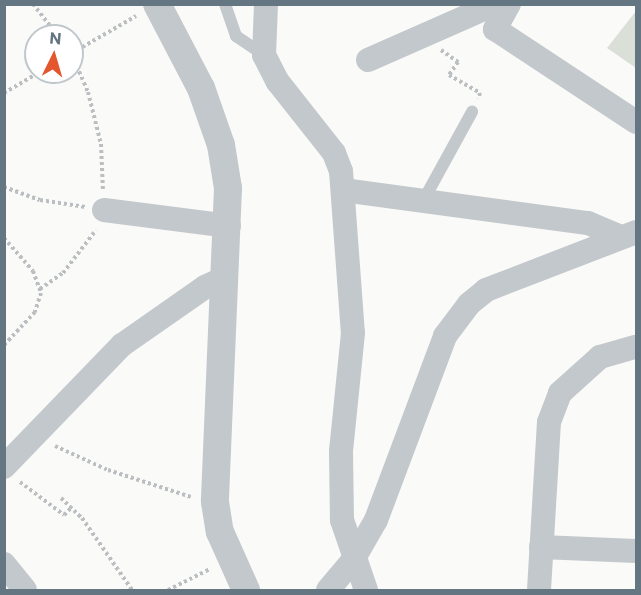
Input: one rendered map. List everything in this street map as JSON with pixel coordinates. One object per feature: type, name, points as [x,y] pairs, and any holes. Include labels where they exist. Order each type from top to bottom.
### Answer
[{"type":"street","points":[[266,4],[264,55],[278,82],[334,153],[343,190],[353,333],[340,451],[342,520],[353,560],[366,591]]},
{"type":"street","points":[[368,60],[495,4]]},
{"type":"street","points":[[509,4],[495,29],[636,122]]},
{"type":"street","points":[[150,8],[201,88],[221,145],[229,226],[215,502],[220,532],[231,562],[246,591]]},
{"type":"street","points":[[343,190],[588,223],[629,235]]},
{"type":"street","points":[[104,210],[229,226]]},
{"type":"street","points":[[328,591],[353,560],[376,519],[445,336],[469,304],[486,290],[629,235]]},
{"type":"street","points":[[9,472],[37,434],[122,345],[206,286],[226,277]]},
{"type":"street","points":[[539,591],[549,422],[560,393],[600,357],[636,347]]},
{"type":"street","points":[[542,547],[636,551]]},
{"type":"street","points":[[4,564],[25,591]]},
{"type":"lane","points":[[225,4],[236,36],[264,55]]},
{"type":"lane","points":[[423,201],[472,112]]},
{"type":"path","points":[[33,4],[49,24]]},
{"type":"path","points":[[84,47],[150,8]]},
{"type":"path","points":[[420,37],[458,62],[449,75],[480,93],[472,112]]},
{"type":"path","points":[[4,93],[24,81]]},
{"type":"path","points":[[40,289],[63,273],[84,250],[104,210],[101,144],[84,82]]},
{"type":"path","points":[[4,187],[40,200],[104,210]]},
{"type":"path","points":[[4,238],[33,272],[40,289],[35,312],[4,345]]},
{"type":"path","points":[[37,434],[69,454],[108,470],[215,502]]},
{"type":"path","points":[[9,472],[64,515],[71,507]]},
{"type":"path","points":[[61,498],[71,507],[132,591]]},
{"type":"path","points":[[168,591],[231,562]]},
{"type":"shaded area","points":[[636,11],[636,68],[607,48]]}]
